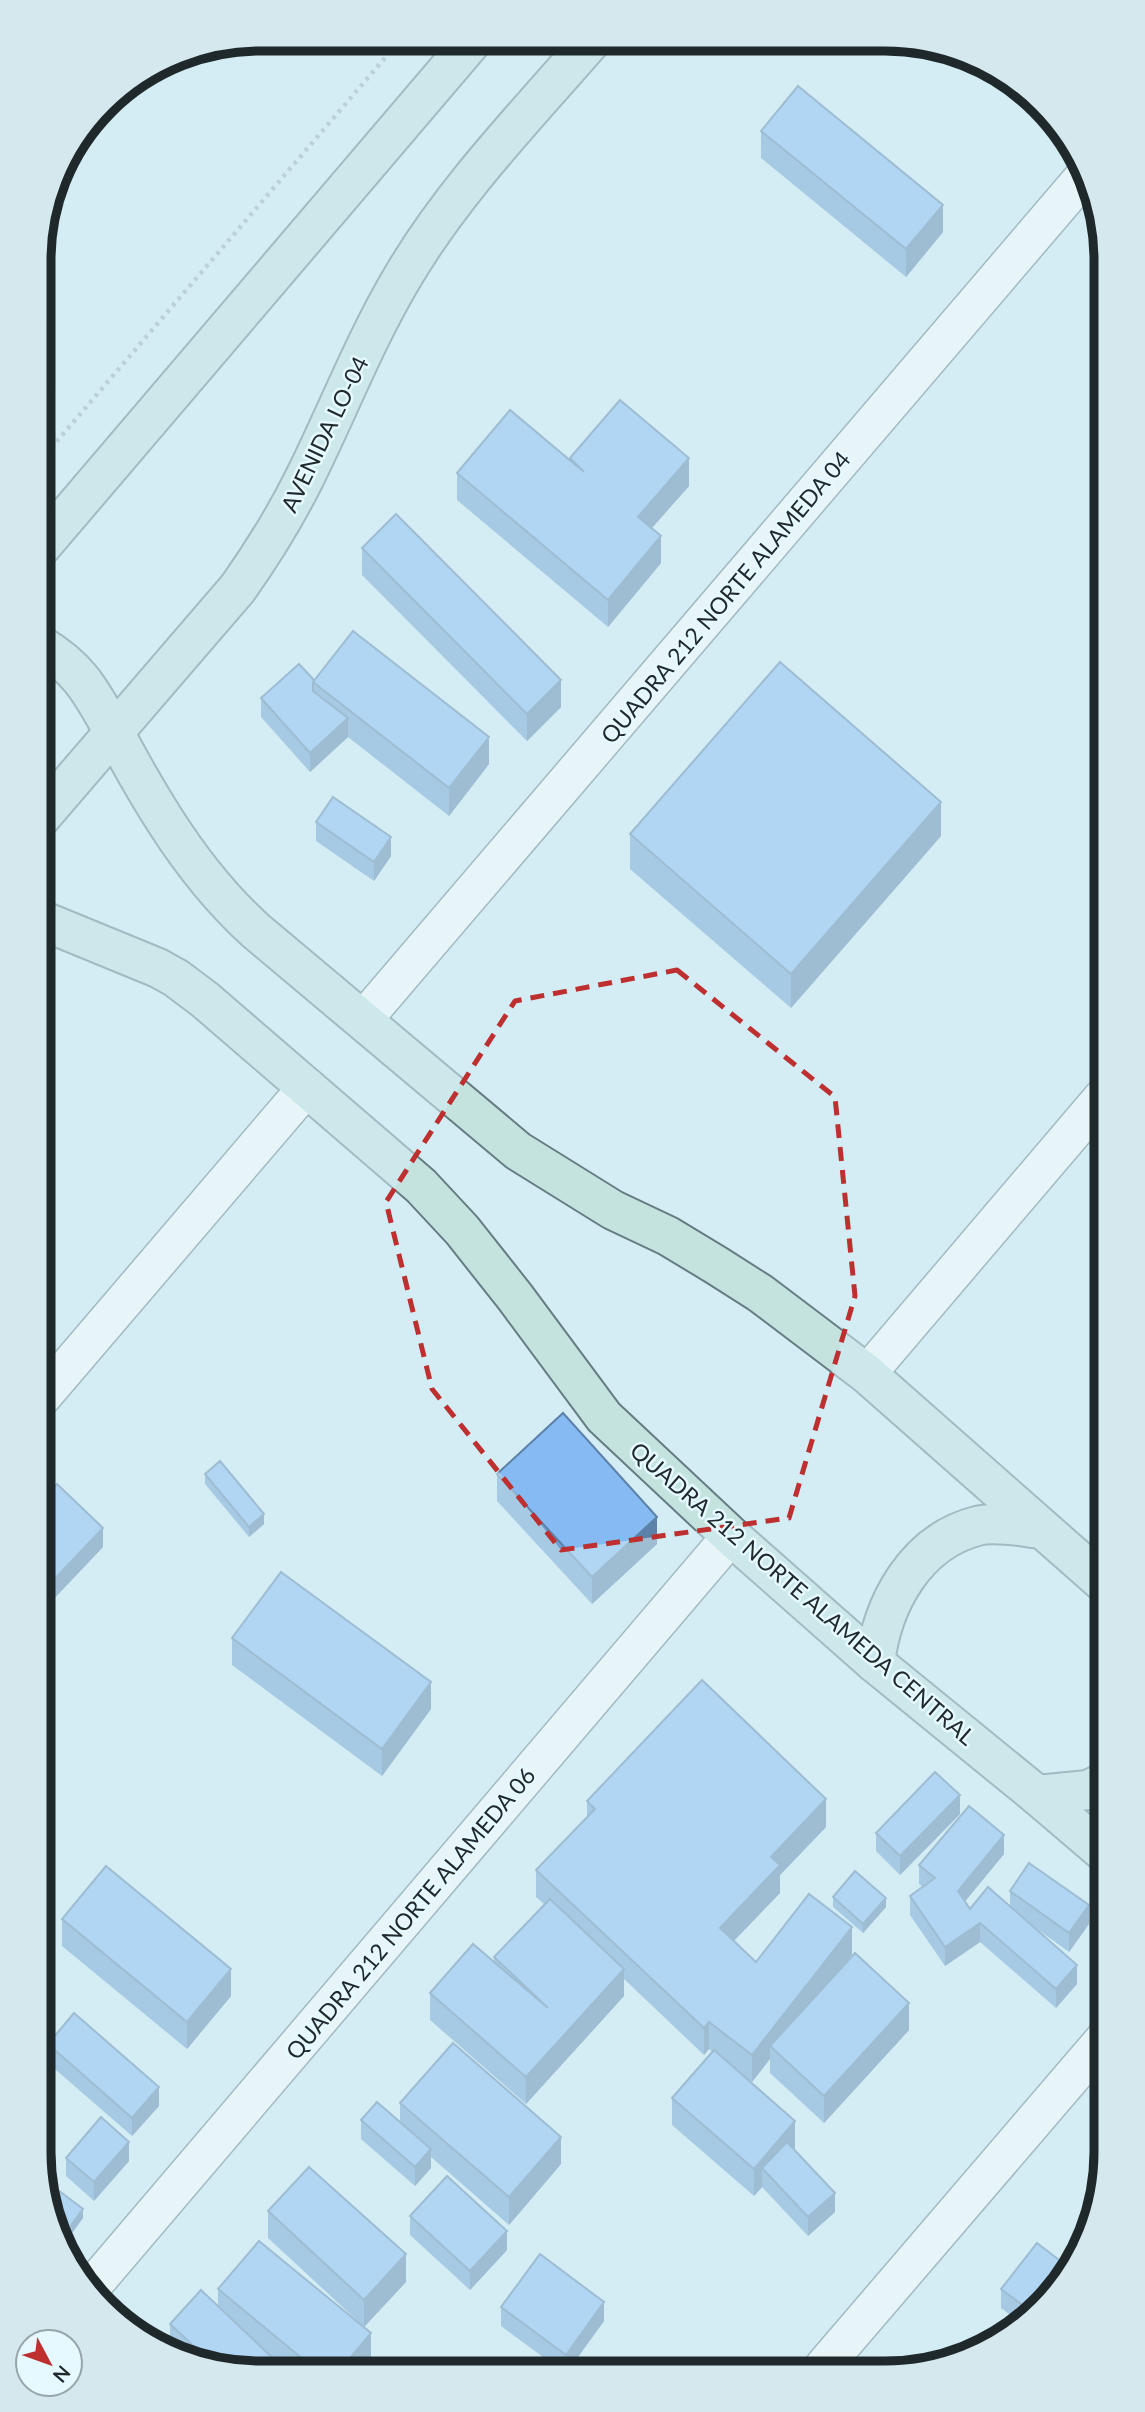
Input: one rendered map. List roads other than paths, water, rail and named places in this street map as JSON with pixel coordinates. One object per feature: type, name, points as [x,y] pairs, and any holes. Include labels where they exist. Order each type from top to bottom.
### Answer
[{"type":"street","points":[[51,535],[464,51]]},
{"type":"street","name":"AVENIDA LO-04","points":[[51,805],[237,588],[303,481],[387,304],[431,232],[475,175],[582,51]]},
{"type":"street","name":"QUADRA 212 NORTE ALAMEDA 04","points":[[363,1020],[1079,182]]},
{"type":"street","points":[[51,651],[79,675],[92,692],[167,824],[228,904],[255,930],[518,1151],[613,1210],[668,1236],[760,1293],[867,1374],[1094,1574]]},
{"type":"street","name":"QUADRA 212 NORTE ALAMEDA CENTRAL","points":[[51,924],[176,978],[204,999],[421,1186],[462,1230],[500,1278],[604,1418],[731,1536],[875,1662],[1094,1844]]},
{"type":"street","points":[[51,1387],[307,1087]]},
{"type":"street","points":[[867,1374],[1094,1106]]},
{"type":"street","points":[[875,1662],[878,1634],[903,1581],[922,1559],[948,1537],[978,1526],[1042,1529]]},
{"type":"street","name":"QUADRA 212 NORTE ALAMEDA 06","points":[[96,2282],[731,1536]]},
{"type":"street","points":[[1037,1795],[1094,1787]]},
{"type":"street","points":[[828,2361],[1094,2050]]}]
